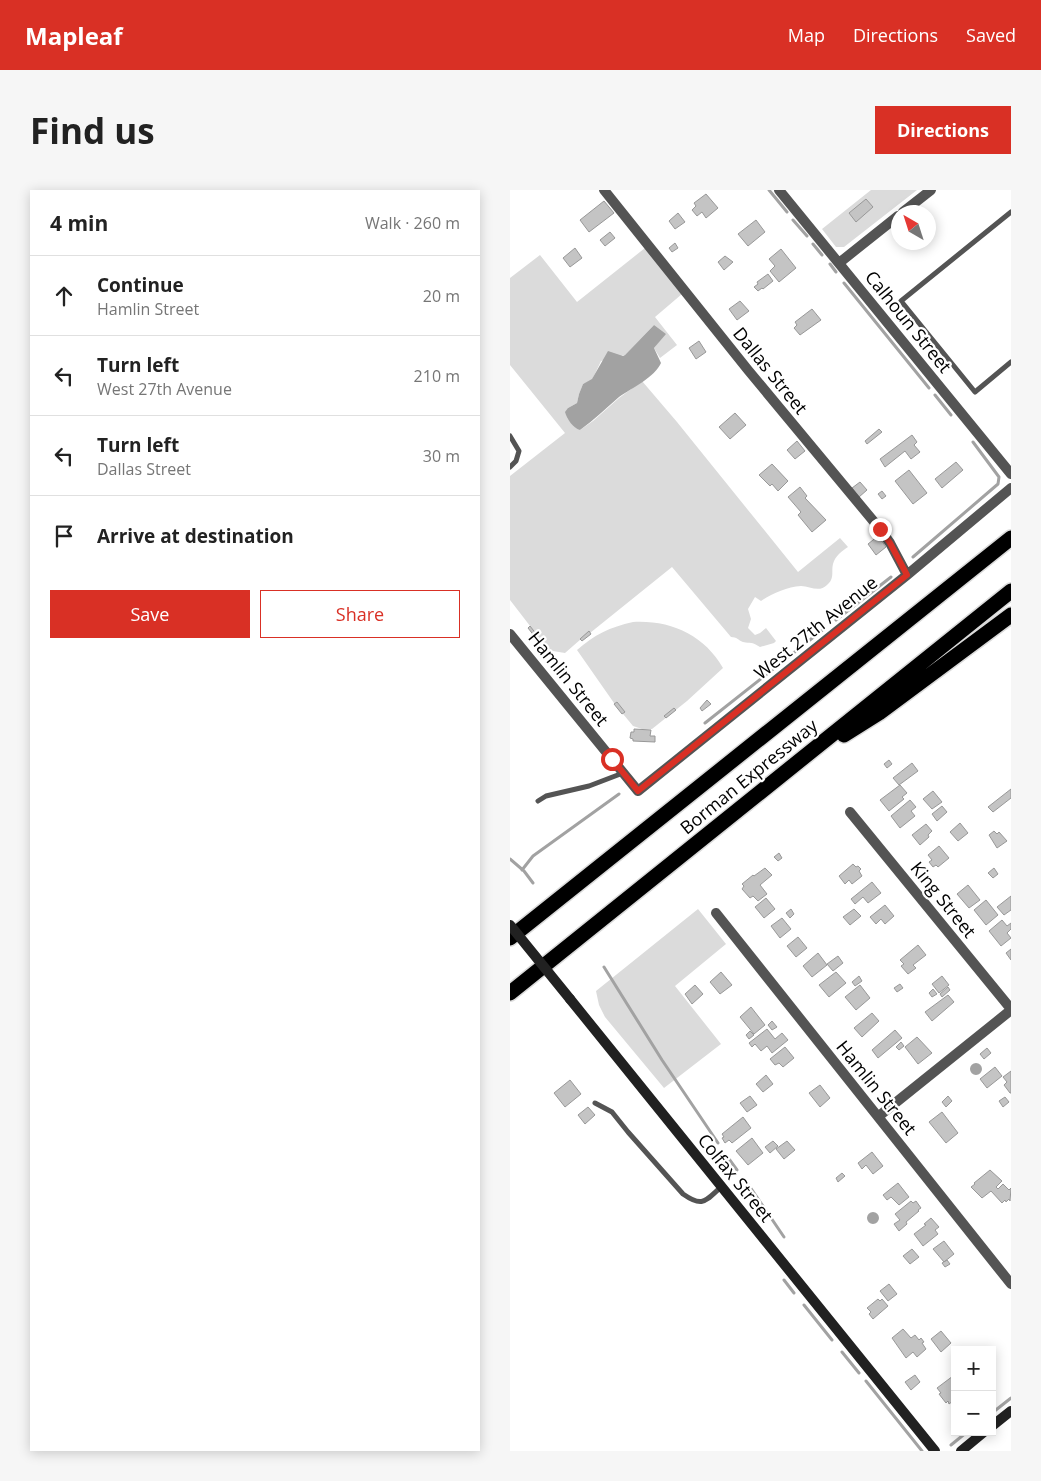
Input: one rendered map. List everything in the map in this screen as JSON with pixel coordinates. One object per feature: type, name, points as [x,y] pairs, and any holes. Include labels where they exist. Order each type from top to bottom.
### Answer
[{"type":"highway","name":"Borman Expressway","points":[[510,938],[1011,538]]},
{"type":"highway","name":"Borman Expressway","points":[[510,993],[1011,591]]},
{"type":"highway","points":[[794,765],[879,714],[1011,615]]},
{"type":"street","name":"Dallas Street","points":[[604,190],[738,358],[880,529],[890,543],[907,575]]},
{"type":"street","name":"Calhoun Street","points":[[779,190],[1011,474]]},
{"type":"street","points":[[912,205],[931,190]]},
{"type":"street","points":[[839,263],[891,222]]},
{"type":"street","name":"West 27th Avenue","points":[[638,791],[907,575],[1011,488]]},
{"type":"street","name":"Hamlin Street","points":[[510,634],[638,791]]},
{"type":"street","name":"King Street","points":[[850,812],[1011,1009]]},
{"type":"street","name":"Hamlin Street","points":[[716,913],[1011,1284]]},
{"type":"street","name":"Colfax Street","points":[[510,926],[935,1451]]},
{"type":"street","points":[[879,1116],[1011,1009]]},
{"type":"street","points":[[996,1423],[1011,1411]]},
{"type":"street","points":[[961,1451],[979,1436]]},
{"type":"lane","points":[[1011,212],[901,301],[975,392],[1011,362]]},
{"type":"lane","points":[[510,436],[519,451],[519,456],[510,467]]},
{"type":"lane","points":[[538,801],[546,796],[589,786],[624,773]]},
{"type":"lane","points":[[595,1103],[612,1112],[683,1194],[692,1201],[704,1201],[722,1187]]},
{"type":"shaded area","points":[[871,190],[917,190],[898,205],[891,205],[891,210],[844,247],[836,247],[822,229]]},
{"type":"shaded area","points":[[645,248],[682,294],[655,317],[677,345],[660,358],[654,348],[661,339],[654,325],[625,355],[601,361],[592,380],[583,384],[577,403],[568,408],[580,430],[642,381],[798,572],[840,538],[848,547],[835,559],[831,580],[821,589],[801,586],[775,593],[761,601],[755,597],[748,609],[751,619],[748,628],[755,635],[766,628],[776,641],[774,643],[760,647],[731,637],[672,567],[565,653],[547,650],[510,600],[510,476],[565,433],[510,365],[510,278],[540,255],[577,302]]},
{"type":"shaded area","points":[[654,325],[666,334],[654,348],[661,363],[658,368],[649,378],[619,397],[580,430],[575,427],[565,412],[577,403],[583,384],[592,379],[608,351],[625,355]]},
{"type":"shaded area","points":[[633,622],[660,624],[685,632],[696,638],[706,647],[723,668],[687,701],[652,729],[642,729],[633,726],[614,703],[577,650],[603,632]]},
{"type":"shaded area","points":[[698,909],[726,944],[675,986],[721,1044],[664,1088],[605,1017],[599,1005],[596,991]]},
{"type":"shaded area","points":[[976,1063],[982,1069],[976,1075],[970,1069]]},
{"type":"shaded area","points":[[871,1212],[875,1212],[879,1218],[875,1224],[871,1224],[867,1220],[867,1216]]},
{"type":"building","points":[[706,194],[718,208],[706,218],[702,212],[697,216],[692,210],[696,206],[694,203]]},
{"type":"building","points":[[866,199],[873,207],[856,222],[849,213]]},
{"type":"building","points":[[604,201],[614,213],[589,232],[580,220]]},
{"type":"building","points":[[678,213],[685,222],[675,229],[669,221]]},
{"type":"building","points":[[756,220],[765,232],[748,246],[738,234]]},
{"type":"building","points":[[610,232],[615,238],[605,246],[600,240]]},
{"type":"building","points":[[675,243],[678,248],[672,252],[669,248]]},
{"type":"building","points":[[575,248],[582,258],[570,267],[563,258]]},
{"type":"building","points":[[781,249],[796,268],[779,282],[770,271],[775,266],[769,259]]},
{"type":"building","points":[[725,256],[733,262],[724,270],[718,262]]},
{"type":"building","points":[[768,274],[773,281],[758,291],[754,287],[758,284],[757,282]]},
{"type":"building","points":[[740,301],[749,311],[737,320],[729,309]]},
{"type":"building","points":[[812,309],[821,320],[800,335],[794,328],[797,325],[795,322]]},
{"type":"building","points":[[699,341],[706,352],[696,359],[689,348]]},
{"type":"building","points":[[735,413],[746,425],[730,439],[719,427]]},
{"type":"building","points":[[879,429],[882,432],[867,444],[865,441]]},
{"type":"building","points":[[912,435],[917,442],[914,445],[920,452],[911,459],[905,451],[885,467],[880,459]]},
{"type":"building","points":[[797,441],[805,451],[795,459],[787,450]]},
{"type":"building","points":[[956,462],[963,470],[942,488],[935,479]]},
{"type":"building","points":[[772,464],[788,481],[778,491],[759,475]]},
{"type":"building","points":[[909,470],[927,493],[913,504],[895,481]]},
{"type":"building","points":[[860,482],[867,490],[859,497],[852,488]]},
{"type":"building","points":[[800,487],[807,496],[805,498],[826,520],[812,532],[798,515],[801,512],[788,497]]},
{"type":"building","points":[[882,491],[886,496],[882,499],[878,494]]},
{"type":"building","points":[[878,536],[886,547],[876,555],[868,544]]},
{"type":"building","points":[[530,626],[537,635],[535,637],[528,628]]},
{"type":"building","points":[[589,631],[591,634],[582,641],[580,639]]},
{"type":"building","points":[[707,700],[711,704],[702,711],[700,708]]},
{"type":"building","points":[[617,702],[625,712],[622,714],[614,704]]},
{"type":"building","points":[[674,708],[676,710],[666,718],[664,716]]},
{"type":"building","points":[[634,729],[651,730],[650,736],[655,736],[655,742],[633,741],[630,738],[631,732],[634,732]]},
{"type":"building","points":[[889,760],[892,764],[887,768],[884,764]]},
{"type":"building","points":[[912,763],[918,771],[899,785],[893,778]]},
{"type":"building","points":[[900,785],[907,793],[902,797],[904,799],[889,811],[880,800]]},
{"type":"building","points":[[1011,789],[1011,798],[993,812],[988,807]]},
{"type":"building","points":[[933,791],[942,802],[932,809],[923,799]]},
{"type":"building","points":[[910,800],[916,807],[911,811],[915,816],[900,828],[891,816]]},
{"type":"building","points":[[942,806],[947,812],[937,821],[932,814]]},
{"type":"building","points":[[960,823],[968,833],[958,841],[950,832]]},
{"type":"building","points":[[926,824],[932,831],[928,835],[929,837],[920,845],[912,835]]},
{"type":"building","points":[[994,831],[997,834],[999,832],[1007,841],[997,848],[989,835]]},
{"type":"building","points":[[939,846],[949,858],[938,867],[936,865],[933,867],[929,862],[932,860],[928,855]]},
{"type":"building","points":[[779,853],[782,858],[778,861],[774,857]]},
{"type":"building","points":[[853,864],[861,869],[859,871],[862,876],[852,884],[849,880],[845,884],[839,876]]},
{"type":"building","points":[[765,868],[772,875],[760,885],[767,894],[758,901],[753,896],[750,898],[742,889],[744,886],[742,884]]},
{"type":"building","points":[[994,868],[998,874],[993,878],[988,873]]},
{"type":"building","points":[[872,882],[881,893],[868,903],[863,897],[855,904],[851,899]]},
{"type":"building","points":[[968,885],[980,900],[969,908],[957,894]]},
{"type":"building","points":[[1011,896],[1011,910],[1004,915],[997,907]]},
{"type":"building","points":[[766,898],[775,909],[764,918],[755,907]]},
{"type":"building","points":[[986,900],[998,915],[986,925],[974,910]]},
{"type":"building","points":[[885,905],[894,916],[885,924],[881,919],[876,924],[870,917]]},
{"type":"building","points":[[791,909],[794,914],[790,918],[786,913]]},
{"type":"building","points":[[854,909],[861,916],[850,925],[843,917]]},
{"type":"building","points":[[782,918],[791,929],[780,938],[771,926]]},
{"type":"building","points":[[1002,920],[1007,926],[1011,923],[1011,929],[1007,933],[1011,938],[1001,946],[989,931]]},
{"type":"building","points":[[798,937],[807,948],[796,957],[787,946]]},
{"type":"building","points":[[918,945],[926,955],[913,965],[916,968],[908,974],[901,966],[904,964],[900,960]]},
{"type":"building","points":[[1011,949],[1011,960],[1006,953]]},
{"type":"building","points":[[818,953],[827,965],[812,977],[803,966]]},
{"type":"building","points":[[838,956],[843,963],[833,971],[827,964]]},
{"type":"building","points":[[721,972],[732,985],[720,994],[710,982]]},
{"type":"building","points":[[836,972],[846,983],[829,997],[819,985]]},
{"type":"building","points":[[859,976],[862,981],[855,986],[852,982]]},
{"type":"building","points":[[942,976],[949,985],[939,993],[932,984]]},
{"type":"building","points":[[900,984],[903,988],[897,992],[894,988]]},
{"type":"building","points":[[695,985],[703,994],[692,1004],[685,994]]},
{"type":"building","points":[[860,985],[870,998],[856,1010],[845,997]]},
{"type":"building","points":[[948,987],[950,990],[942,997],[940,994]]},
{"type":"building","points":[[933,989],[937,994],[932,997],[929,993]]},
{"type":"building","points":[[948,995],[954,1002],[932,1021],[925,1012]]},
{"type":"building","points":[[751,1007],[765,1025],[754,1034],[740,1017]]},
{"type":"building","points":[[872,1013],[879,1021],[862,1037],[854,1028]]},
{"type":"building","points":[[772,1021],[777,1027],[772,1030],[768,1025]]},
{"type":"building","points":[[767,1029],[775,1039],[782,1033],[788,1040],[772,1053],[767,1046],[761,1051],[755,1044],[752,1047],[749,1043]]},
{"type":"building","points":[[895,1030],[902,1038],[878,1058],[872,1050]]},
{"type":"building","points":[[750,1031],[754,1035],[749,1039],[746,1035]]},
{"type":"building","points":[[917,1037],[932,1053],[918,1064],[905,1047]]},
{"type":"building","points":[[901,1042],[904,1046],[899,1050],[896,1047]]},
{"type":"building","points":[[785,1047],[794,1058],[783,1067],[779,1063],[775,1065],[770,1059]]},
{"type":"building","points":[[987,1048],[991,1053],[984,1059],[980,1054]]},
{"type":"building","points":[[995,1067],[1002,1076],[987,1088],[980,1079]]},
{"type":"building","points":[[1011,1071],[1010,1093],[1004,1085],[1007,1082],[1003,1077]]},
{"type":"building","points":[[766,1075],[773,1084],[763,1092],[756,1084]]},
{"type":"building","points":[[570,1080],[581,1094],[565,1107],[554,1093]]},
{"type":"building","points":[[820,1085],[830,1098],[820,1107],[809,1093]]},
{"type":"building","points":[[750,1096],[757,1105],[747,1112],[740,1103]]},
{"type":"building","points":[[948,1096],[952,1101],[946,1107],[942,1102]]},
{"type":"building","points":[[1005,1097],[1009,1102],[1003,1107],[999,1101]]},
{"type":"building","points":[[588,1107],[595,1115],[585,1124],[578,1115]]},
{"type":"building","points":[[942,1112],[958,1133],[946,1143],[929,1122]]},
{"type":"building","points":[[743,1117],[751,1128],[732,1143],[729,1140],[725,1143],[722,1134]]},
{"type":"building","points":[[752,1138],[763,1153],[748,1165],[736,1151]]},
{"type":"building","points":[[773,1141],[778,1146],[770,1153],[765,1147]]},
{"type":"building","points":[[787,1141],[795,1150],[784,1159],[776,1149]]},
{"type":"building","points":[[872,1152],[883,1166],[873,1174],[866,1165],[862,1169],[858,1163]]},
{"type":"building","points":[[990,1170],[1002,1181],[996,1187],[998,1189],[1003,1184],[1009,1190],[1011,1188],[1010,1201],[1009,1199],[1006,1202],[1005,1200],[1002,1203],[991,1191],[982,1198],[971,1187]]},
{"type":"building","points":[[842,1173],[845,1176],[838,1182],[836,1178]]},
{"type":"building","points":[[898,1183],[909,1197],[899,1205],[891,1197],[887,1200],[883,1195]]},
{"type":"building","points":[[911,1201],[913,1203],[916,1201],[921,1208],[899,1231],[894,1224],[900,1220],[895,1214]]},
{"type":"building","points":[[931,1218],[939,1227],[935,1230],[938,1234],[923,1246],[914,1234],[926,1225],[924,1224]]},
{"type":"building","points":[[944,1241],[954,1254],[944,1262],[933,1249]]},
{"type":"building","points":[[912,1249],[919,1257],[910,1264],[903,1256]]},
{"type":"building","points":[[947,1260],[950,1264],[945,1267],[942,1263]]},
{"type":"building","points":[[889,1284],[897,1294],[888,1301],[880,1291]]},
{"type":"building","points":[[878,1299],[880,1301],[882,1299],[888,1306],[873,1319],[869,1314],[871,1312],[867,1308]]},
{"type":"building","points":[[903,1329],[911,1338],[915,1335],[924,1342],[922,1343],[926,1349],[917,1357],[913,1352],[906,1358],[892,1338]]},
{"type":"building","points":[[941,1331],[951,1343],[941,1352],[931,1339]]},
{"type":"building","points":[[915,1375],[920,1382],[911,1390],[905,1382]]},
{"type":"building","points":[[951,1378],[951,1402],[949,1404],[948,1401],[946,1403],[937,1388]]},
{"type":"waterway","points":[[769,190],[787,212]]},
{"type":"waterway","points":[[793,220],[807,236]]},
{"type":"waterway","points":[[813,244],[822,255]]},
{"type":"waterway","points":[[830,264],[836,272]]},
{"type":"waterway","points":[[844,283],[929,388]]},
{"type":"waterway","points":[[935,395],[951,415]]},
{"type":"waterway","points":[[913,557],[998,484],[999,477],[973,442]]},
{"type":"waterway","points":[[836,620],[891,577]]},
{"type":"waterway","points":[[705,723],[825,628]]},
{"type":"waterway","points":[[522,870],[533,856],[619,794]]},
{"type":"waterway","points":[[510,859],[524,871],[533,883]]},
{"type":"waterway","points":[[604,967],[662,1060],[718,1143]]},
{"type":"waterway","points":[[729,1159],[737,1170]]},
{"type":"waterway","points":[[748,1184],[784,1237]]},
{"type":"waterway","points":[[784,1280],[794,1293]]},
{"type":"waterway","points":[[804,1305],[832,1340]]},
{"type":"waterway","points":[[842,1352],[859,1373]]},
{"type":"waterway","points":[[866,1381],[922,1451]]},
{"type":"waterway","points":[[996,1410],[1011,1398]]},
{"type":"waterway","points":[[951,1445],[962,1436]]},
{"type":"route","points":[[612,759],[638,791],[907,575],[890,543],[880,529]]}]
